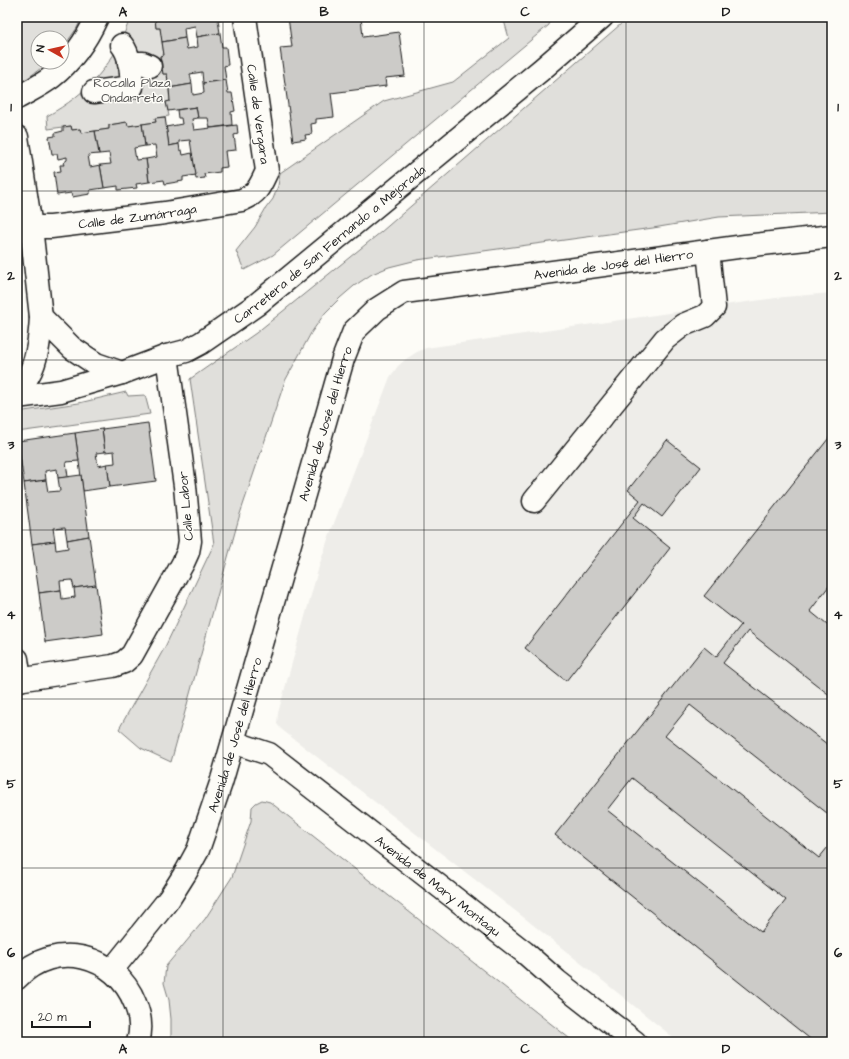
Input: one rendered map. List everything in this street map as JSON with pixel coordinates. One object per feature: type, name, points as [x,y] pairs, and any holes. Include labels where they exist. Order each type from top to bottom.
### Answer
[{"type":"street","points":[[17,98],[51,78],[65,66],[81,45],[97,17]]},
{"type":"street","name":"Calle de Vergara","points":[[242,200],[253,195],[260,187],[267,171],[244,17]]},
{"type":"street","name":"Carretera de San Fernando a Mejorada","points":[[17,396],[61,391],[122,373],[167,356],[186,352],[201,343],[256,305],[541,70],[602,17]]},
{"type":"street","points":[[94,92],[132,87],[134,58]]},
{"type":"street","points":[[17,137],[31,227],[41,317],[39,338],[29,375],[17,392]]},
{"type":"street","name":"Calle de Zumárraga","points":[[31,227],[51,227],[165,213],[242,200]]},
{"type":"street","name":"Avenida de José del Hierro","points":[[112,970],[169,898],[198,850],[221,783],[343,359],[354,331],[377,309],[404,292],[708,251],[832,236]]},
{"type":"street","points":[[534,501],[665,339],[683,325],[705,316],[714,307],[708,251]]},
{"type":"street","points":[[41,317],[72,348],[96,364],[122,373]]},
{"type":"street","name":"Calle Labor","points":[[18,673],[114,666],[124,662],[132,655],[183,563],[188,552],[190,541],[185,486],[167,356]]},
{"type":"street","name":"Avenida de Mary Montagu","points":[[233,742],[269,754],[524,952],[557,981],[635,1042]]},
{"type":"street","points":[[17,978],[34,964],[60,956],[87,958],[100,963],[112,970],[123,981],[132,994],[137,1008],[140,1024],[138,1042]]},
{"type":"shaded area","points":[[832,293],[832,1042],[679,1042],[527,920],[281,729],[277,724],[278,713],[328,539],[390,377],[398,366],[406,359],[426,348],[724,305],[784,297]]},
{"type":"green space","points":[[17,17],[82,17],[70,38],[70,30],[30,30],[30,70],[38,70],[24,81],[17,84]]},
{"type":"green space","name":"Rocalla Plaza Ondarreta","points":[[130,17],[150,17],[151,20],[155,19],[156,28],[160,28],[164,55],[160,56],[163,74],[167,74],[170,101],[166,102],[169,116],[156,118],[156,122],[128,126],[127,122],[109,125],[109,129],[81,133],[80,129],[72,130],[71,126],[48,129],[47,116],[75,98],[99,75],[109,62],[124,33]]},
{"type":"green space","points":[[503,17],[551,17],[549,25],[273,255],[244,270],[236,251],[255,227],[273,199],[278,186],[280,173],[384,101],[453,82],[509,38]]},
{"type":"green space","points":[[629,17],[832,17],[832,212],[719,217],[653,228],[417,260],[389,267],[372,274],[354,286],[325,313],[311,333],[285,381],[240,514],[171,762],[141,748],[119,729],[166,645],[214,544],[190,379],[256,333],[381,232]]},
{"type":"green space","points":[[126,392],[128,396],[145,395],[150,414],[17,432],[17,412],[79,403]]},
{"type":"green space","points":[[262,800],[270,802],[574,1042],[171,1042],[169,1000],[164,983],[166,966],[205,919],[232,877],[251,821],[252,807]]},
{"type":"building","points":[[150,17],[221,17],[222,19],[218,20],[220,33],[197,37],[195,26],[184,28],[185,38],[162,42],[160,28],[156,28],[155,19],[151,20]]},
{"type":"building","points":[[288,17],[361,17],[363,37],[399,32],[405,76],[385,78],[386,86],[331,93],[334,117],[316,119],[316,123],[311,124],[312,134],[305,135],[306,139],[293,141],[280,48],[292,47]]},
{"type":"building","points":[[220,33],[222,47],[226,47],[228,65],[224,66],[226,80],[203,83],[202,72],[190,74],[192,84],[169,88],[167,74],[163,74],[160,56],[164,55],[162,42],[185,38],[187,49],[198,47],[197,37]]},
{"type":"building","points":[[226,80],[228,93],[232,93],[235,111],[231,112],[232,125],[210,128],[208,118],[198,118],[196,107],[168,111],[166,102],[170,101],[169,88],[192,84],[193,95],[204,93],[203,83]]},
{"type":"building","points":[[196,107],[198,118],[192,119],[194,130],[237,125],[238,134],[234,135],[236,150],[225,151],[227,167],[220,168],[220,172],[204,174],[205,178],[196,179],[190,140],[179,141],[179,144],[169,146],[166,127],[182,124],[181,118],[178,118],[177,110]]},
{"type":"building","points":[[165,117],[169,146],[179,144],[180,151],[182,150],[183,155],[192,153],[196,175],[183,177],[183,181],[165,184],[164,180],[149,182],[146,159],[157,157],[155,145],[145,146],[142,124],[156,122],[155,118]]},
{"type":"building","points":[[127,122],[128,126],[142,124],[145,146],[134,148],[136,160],[146,159],[149,182],[136,184],[137,188],[118,190],[118,186],[104,188],[100,165],[111,164],[109,153],[99,154],[95,131],[109,129],[109,125]]},
{"type":"building","points":[[71,126],[72,130],[80,129],[81,133],[95,131],[99,154],[88,155],[90,167],[100,165],[104,188],[90,190],[90,194],[72,197],[71,193],[57,195],[54,172],[61,171],[60,165],[64,165],[63,163],[67,160],[67,157],[58,159],[57,154],[52,154],[49,137],[55,136],[55,133],[63,131],[63,127]]},
{"type":"building","points":[[148,423],[156,481],[110,487],[107,464],[115,463],[114,451],[105,452],[102,429]]},
{"type":"building","points":[[102,429],[105,452],[96,453],[98,466],[107,464],[110,487],[83,491],[75,433]]},
{"type":"building","points":[[75,433],[79,461],[66,462],[68,477],[58,478],[57,469],[45,471],[46,480],[24,483],[18,441]]},
{"type":"building","points":[[832,434],[832,582],[810,611],[832,629],[832,697],[748,631],[723,663],[832,748],[832,817],[690,705],[665,736],[819,858],[832,842],[832,1042],[814,1042],[555,835],[704,647],[716,657],[741,625],[704,596]],"holes":[[[632,778],[786,900],[761,932],[607,810]]]},
{"type":"building","points":[[667,440],[701,467],[662,517],[644,503],[633,518],[670,548],[566,681],[525,648],[640,500],[628,490]]},
{"type":"building","points":[[81,475],[89,536],[67,540],[65,527],[53,528],[55,541],[32,544],[24,483],[46,480],[48,492],[60,491],[58,478]]},
{"type":"building","points":[[89,536],[96,585],[74,588],[72,580],[60,581],[61,590],[39,593],[32,544],[55,541],[56,550],[68,548],[67,540]]},
{"type":"building","points":[[96,585],[103,634],[45,642],[39,593],[61,590],[62,599],[75,597],[74,588]]}]
